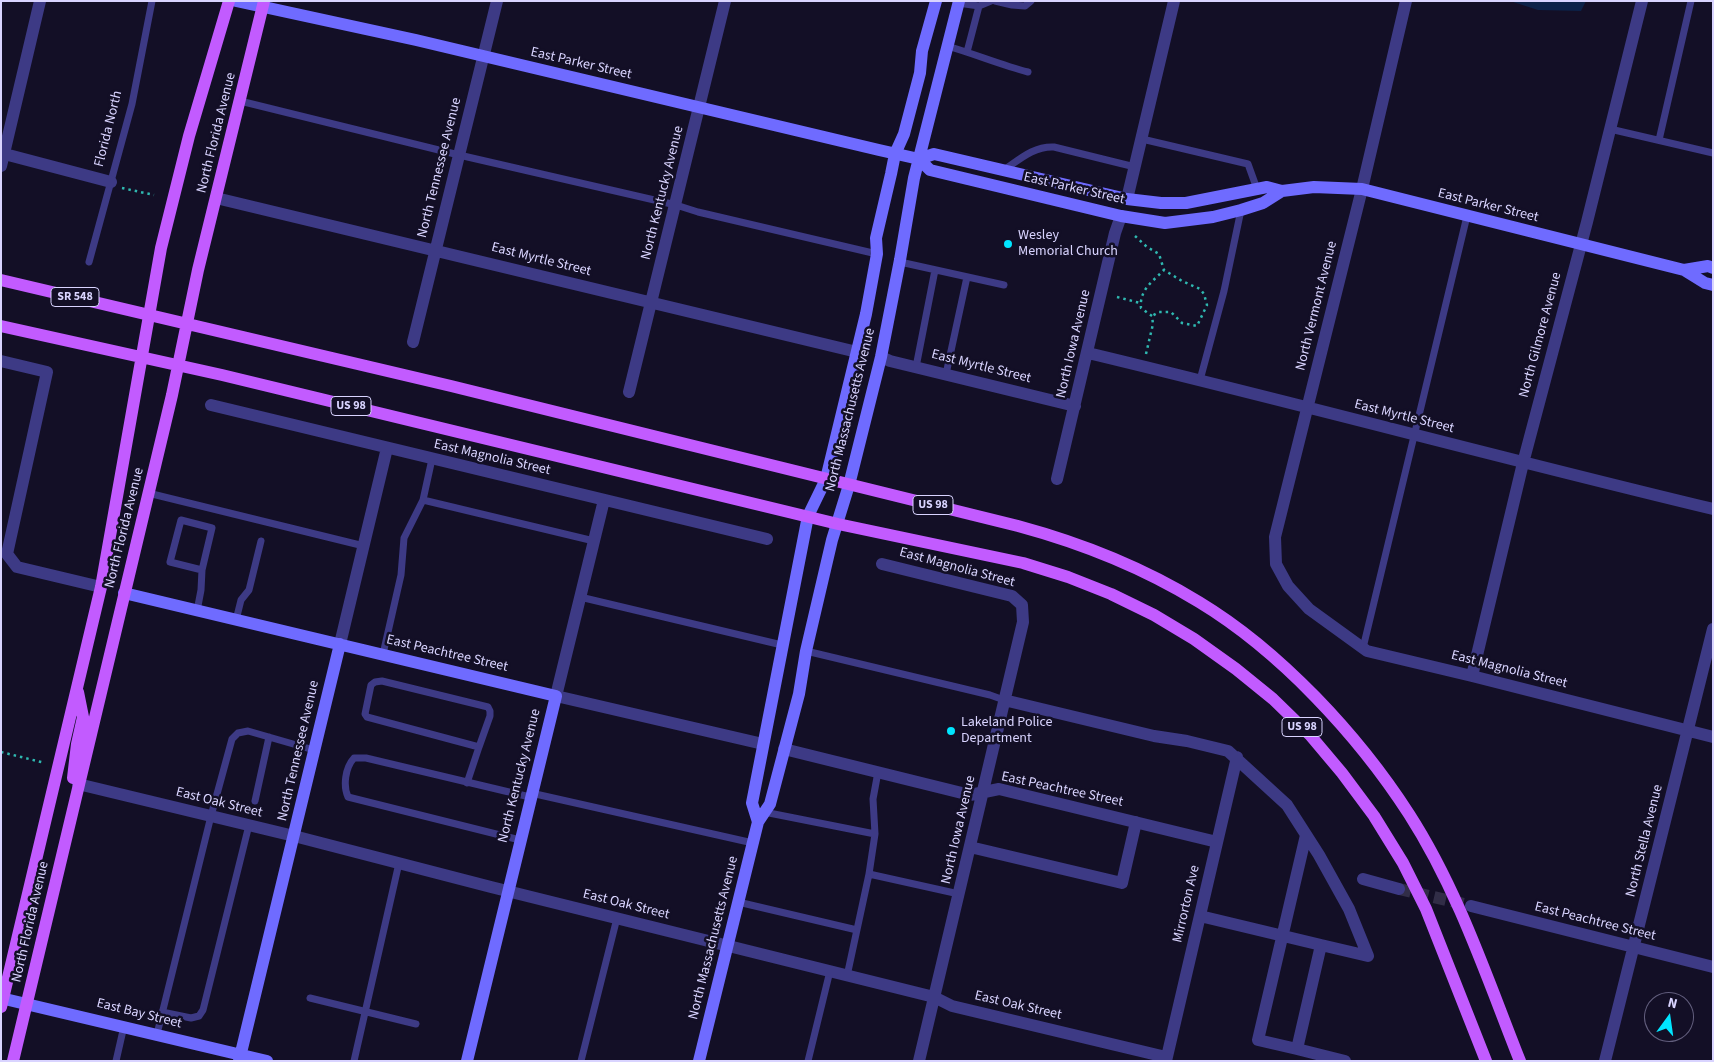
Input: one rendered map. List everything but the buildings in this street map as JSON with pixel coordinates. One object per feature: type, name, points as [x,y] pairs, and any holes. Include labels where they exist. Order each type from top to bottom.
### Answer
[{"type":"main road","name":"North Florida Avenue","points":[[2,1001],[78,687],[100,587],[161,248],[175,191],[229,1]]},
{"type":"main road","name":"North Florida Avenue","points":[[13,1061],[216,198],[264,4]]},
{"type":"main road","name":"SR 548","points":[[1,280],[187,323]]},
{"type":"main road","name":"US 98","points":[[187,323],[451,386],[1054,536],[1123,562],[1165,582],[1237,628],[1277,661],[1349,734],[1409,815],[1456,901],[1520,1061]]},
{"type":"main road","points":[[1,326],[142,358]]},
{"type":"main road","name":"US 98","points":[[142,358],[231,377],[838,524],[1023,563],[1068,577],[1111,594],[1154,615],[1194,639],[1236,669],[1273,700],[1310,735],[1342,773],[1374,816],[1403,863],[1426,909],[1486,1061]]},
{"type":"main road","points":[[78,687],[83,717],[77,744],[73,778],[78,784]]},
{"type":"street","points":[[40,1],[2,158],[110,184]]},
{"type":"street","name":"East Parker Street","points":[[236,1],[264,4],[896,154],[919,159],[934,154],[1127,199],[1161,204],[1186,203],[1267,187],[1282,191],[1314,187],[1362,189],[1684,270],[1705,283],[1713,285]]},
{"type":"street","name":"North Tennessee Avenue","points":[[413,342],[497,1]]},
{"type":"street","name":"North Kentucky Avenue","points":[[629,392],[676,205],[724,1]]},
{"type":"street","name":"North Massachusetts Avenue","points":[[761,817],[752,803],[808,516],[826,479],[857,352],[877,254],[876,238],[896,154],[904,134],[920,73],[922,51],[936,1]]},
{"type":"street","points":[[1127,199],[1174,1]]},
{"type":"street","name":"North Vermont Avenue","points":[[1309,609],[1288,586],[1276,564],[1275,537],[1362,189],[1406,1]]},
{"type":"street","name":"North Gilmore Avenue","points":[[1472,676],[1524,463],[1642,1]]},
{"type":"street","name":"North Massachusetts Avenue","points":[[699,1061],[752,843],[761,817],[770,804],[799,694],[806,651],[832,540],[838,524],[880,357],[900,262],[914,178],[959,2]]},
{"type":"street","name":"East Parker Street","points":[[919,159],[930,170],[1121,216],[1165,223],[1213,217],[1263,204],[1282,191]]},
{"type":"street","name":"East Myrtle Street","points":[[216,198],[857,352]]},
{"type":"street","name":"North Iowa Avenue","points":[[1058,479],[1115,233],[1121,216]]},
{"type":"street","name":"East Parker Street","points":[[1684,270],[1708,266],[1713,268]]},
{"type":"street","name":"East Myrtle Street","points":[[1088,354],[1200,380],[1713,509]]},
{"type":"street","name":"East Myrtle Street","points":[[880,357],[1075,406]]},
{"type":"street","points":[[1,361],[47,372],[4,554],[17,567],[100,587]]},
{"type":"street","name":"East Magnolia Street","points":[[211,406],[767,539]]},
{"type":"street","name":"North Tennessee Avenue","points":[[239,1058],[387,448]]},
{"type":"street","name":"North Kentucky Avenue","points":[[467,1061],[604,500]]},
{"type":"street","name":"East Magnolia Street","points":[[882,564],[1012,596],[1022,605]]},
{"type":"street","name":"East Peachtree Street","points":[[124,593],[762,744]]},
{"type":"street","name":"North Iowa Avenue","points":[[919,1061],[1023,622],[1022,605]]},
{"type":"street","name":"East Magnolia Street","points":[[1309,609],[1367,652],[1472,676],[1713,737]]},
{"type":"street","name":"North Stella Avenue","points":[[1605,1061],[1713,629]]},
{"type":"street","points":[[1004,700],[1154,736],[1215,747],[1228,751],[1237,757],[1287,805],[1349,909],[1368,956],[1200,916]]},
{"type":"street","name":"East Peachtree Street","points":[[784,749],[970,795],[999,789],[1217,842]]},
{"type":"street","name":"Mirrorton Ave","points":[[1166,1059],[1237,757]]},
{"type":"street","name":"East Oak Street","points":[[78,784],[294,836],[399,864],[934,997],[952,1006],[1166,1059]]},
{"type":"street","points":[[970,847],[1122,883],[1136,822]]},
{"type":"street","points":[[1306,835],[1258,1040],[1344,1061]]},
{"type":"street","points":[[1363,879],[1399,889]]},
{"type":"street","name":"East Peachtree Street","points":[[1471,906],[1713,967]]},
{"type":"street","points":[[1297,1049],[1321,944]]},
{"type":"street","name":"East Bay Street","points":[[2,1001],[27,1003],[157,1034],[239,1058],[267,1061]]},
{"type":"lane","name":"Florida North","points":[[89,262],[132,104],[152,1]]},
{"type":"lane","points":[[959,2],[979,6],[993,1],[1012,6],[1025,6],[1030,1]]},
{"type":"lane","points":[[1659,140],[1691,1]]},
{"type":"lane","points":[[968,52],[979,6]]},
{"type":"lane","points":[[948,46],[998,64],[1028,72]]},
{"type":"lane","points":[[240,101],[877,254]]},
{"type":"lane","points":[[1610,129],[1713,153]]},
{"type":"lane","points":[[1142,139],[1248,164],[1257,189]]},
{"type":"lane","points":[[1004,170],[1030,152],[1043,146],[1135,167]]},
{"type":"lane","points":[[1200,380],[1224,291],[1241,210]]},
{"type":"lane","points":[[1363,648],[1467,216]]},
{"type":"lane","points":[[900,262],[1004,285]]},
{"type":"lane","points":[[916,367],[935,270]]},
{"type":"lane","points":[[946,374],[967,277]]},
{"type":"lane","points":[[383,654],[401,575],[404,538],[423,500],[432,459]]},
{"type":"lane","points":[[148,493],[364,546]]},
{"type":"lane","points":[[423,500],[594,540]]},
{"type":"lane","points":[[197,611],[202,570],[212,528],[180,520],[170,562],[202,570]]},
{"type":"lane","points":[[236,620],[241,600],[249,590],[261,541]]},
{"type":"lane","points":[[580,597],[782,645]]},
{"type":"lane","points":[[806,651],[1004,700]]},
{"type":"lane","points":[[467,783],[490,716],[488,707],[382,681],[371,685],[365,714],[368,717],[479,748]]},
{"type":"lane","points":[[157,1034],[211,816],[230,745],[235,735],[243,731],[314,750]]},
{"type":"lane","points":[[255,801],[270,737]]},
{"type":"lane","points":[[520,840],[348,797],[344,788],[349,763],[354,758],[366,758],[467,783],[752,843]]},
{"type":"lane","points":[[847,976],[869,874],[875,834],[872,799],[878,772]]},
{"type":"lane","points":[[761,817],[875,834]]},
{"type":"lane","points":[[162,1012],[191,1018],[199,1016],[203,1010],[249,825]]},
{"type":"lane","points":[[354,1061],[399,864]]},
{"type":"lane","points":[[869,874],[959,894]]},
{"type":"lane","points":[[738,902],[857,930]]},
{"type":"lane","points":[[581,1061],[617,918]]},
{"type":"lane","points":[[808,1061],[830,971]]},
{"type":"lane","points":[[310,998],[416,1024]]},
{"type":"lane","points":[[116,1061],[124,1026]]},
{"type":"path","points":[[110,184],[154,196]]},
{"type":"path","points":[[1135,236],[1147,247],[1160,254],[1164,270],[1200,289],[1206,299],[1207,305],[1197,326],[1182,323],[1171,312],[1158,312],[1152,316]]},
{"type":"path","points":[[1146,355],[1153,324],[1152,316],[1141,308],[1141,303],[1144,291],[1164,270]]},
{"type":"path","points":[[1117,297],[1141,303]]},
{"type":"path","points":[[1,752],[45,763]]},
{"type":"water","points":[[1510,1],[1586,1],[1581,11],[1538,10]]},
{"type":"tunnel","points":[[1399,889],[1464,904]]},
{"type":"place","name":"Wesley Memorial Church","points":[[1008,244]]},
{"type":"place","name":"Lakeland Police Department","points":[[951,731]]}]
